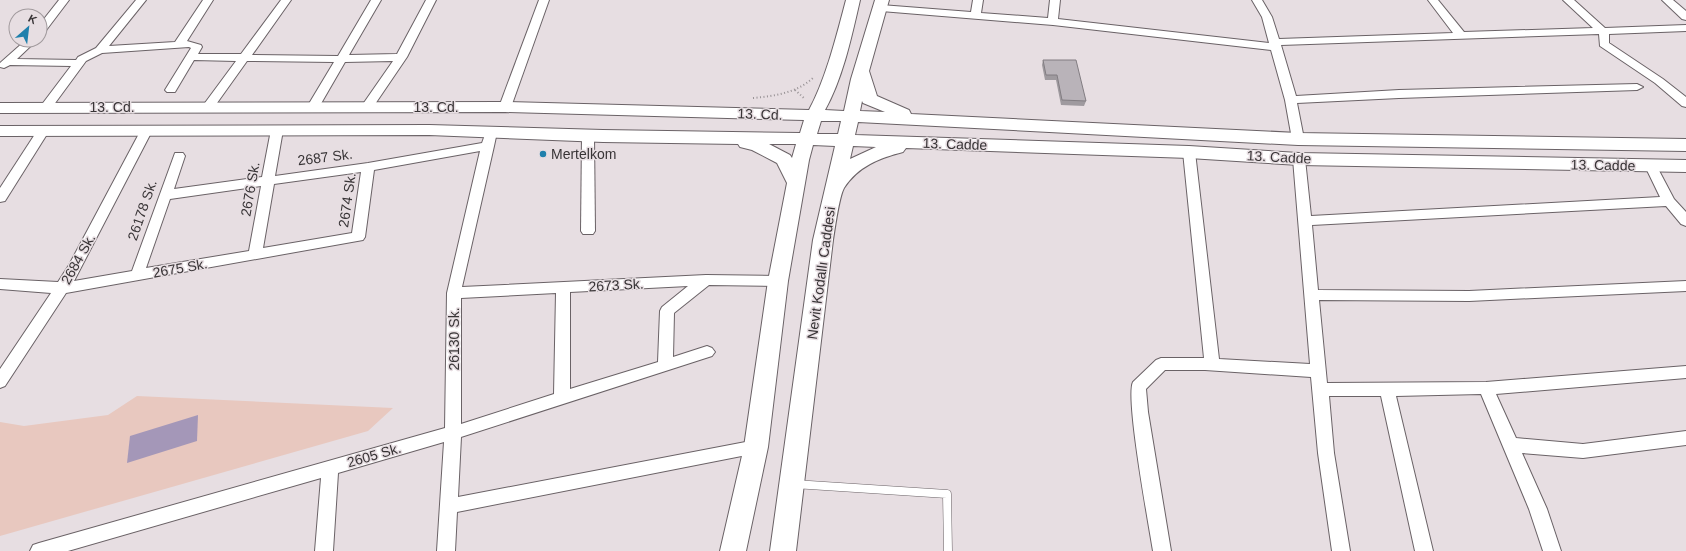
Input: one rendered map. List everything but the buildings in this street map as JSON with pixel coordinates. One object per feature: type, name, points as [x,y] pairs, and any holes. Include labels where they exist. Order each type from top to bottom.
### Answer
[{"type":"main road","points":[[733,551],[756,447],[778,281],[800,160],[806,139],[810,108],[823,98],[846,30],[853,0]]},
{"type":"main road","name":"Nevit Kodallı Caddesi","points":[[783,551],[793,484],[824,237],[850,116],[882,4]]},
{"type":"main road","points":[[862,71],[868,99],[896,113],[934,120]]},
{"type":"main road","name":"13. Cd.","points":[[0,108],[810,108],[850,116],[872,117]]},
{"type":"main road","points":[[872,117],[893,127],[958,130],[983,123]]},
{"type":"main road","name":"13. Cadde","points":[[872,117],[1298,139],[1686,145]]},
{"type":"main road","points":[[663,136],[689,126],[758,127],[789,139]]},
{"type":"main road","name":"13. Cd.","points":[[0,132],[430,130],[490,139],[588,135],[806,139],[872,142]]},
{"type":"main road","points":[[716,137],[757,145],[784,159],[796,183]]},
{"type":"main road","name":"13. Cadde","points":[[872,142],[1189,152],[1299,159],[1686,166]]},
{"type":"main road","points":[[834,188],[854,164],[887,149],[928,143]]},
{"type":"main road","points":[[824,237],[815,215],[823,176],[841,159]]},
{"type":"street","points":[[48,21],[64,0]]},
{"type":"street","points":[[100,50],[141,0]]},
{"type":"street","points":[[178,46],[208,0]]},
{"type":"street","points":[[208,107],[286,0]]},
{"type":"street","points":[[313,107],[376,0]]},
{"type":"street","points":[[367,107],[400,57],[431,0]]},
{"type":"street","points":[[505,107],[544,0]]},
{"type":"street","points":[[975,16],[978,0]]},
{"type":"street","points":[[1053,22],[1055,0]]},
{"type":"street","points":[[1257,0],[1267,17],[1291,100],[1298,139]]},
{"type":"street","points":[[1433,0],[1461,36]]},
{"type":"street","points":[[1568,0],[1604,32],[1604,44],[1659,81],[1686,103]]},
{"type":"street","points":[[1667,0],[1686,17]]},
{"type":"street","points":[[882,4],[975,16],[1053,22],[1275,45],[1461,36],[1686,28]]},
{"type":"street","points":[[46,107],[82,59],[100,50],[191,44],[197,47],[171,90]]},
{"type":"street","points":[[3,65],[23,48]]},
{"type":"street","points":[[191,57],[341,59],[400,57]]},
{"type":"street","points":[[3,65],[79,63]]},
{"type":"street","points":[[1291,100],[1399,94],[1637,87]]},
{"type":"street","name":"2676 Sk.","points":[[255,254],[277,130]]},
{"type":"street","points":[[0,198],[43,131]]},
{"type":"street","name":"2684 Sk.","points":[[0,382],[75,268],[146,131]]},
{"type":"street","points":[[588,135],[588,231]]},
{"type":"street","name":"2687 Sk.","points":[[165,194],[268,179],[368,167],[490,139]]},
{"type":"street","name":"26130 Sk.","points":[[446,551],[453,433],[454,293],[490,139]]},
{"type":"street","points":[[1189,152],[1212,364]]},
{"type":"street","name":"26178 Sk.","points":[[137,275],[179,156]]},
{"type":"street","points":[[1299,159],[1326,453],[1341,551]]},
{"type":"street","points":[[1651,166],[1669,201],[1686,221]]},
{"type":"street","name":"2674 Sk.","points":[[358,237],[368,167]]},
{"type":"street","points":[[1305,221],[1669,201]]},
{"type":"street","name":"2675 Sk.","points":[[0,284],[62,288],[358,237]]},
{"type":"street","points":[[665,365],[666,311],[706,280]]},
{"type":"street","name":"2673 Sk.","points":[[454,293],[706,280],[778,281]]},
{"type":"street","points":[[1312,295],[1469,296],[1686,286]]},
{"type":"street","points":[[562,398],[563,287]]},
{"type":"street","name":"2605 Sk.","points":[[39,551],[57,548],[453,433],[707,352]]},
{"type":"street","points":[[1162,551],[1140,412],[1138,388],[1161,364],[1212,364],[1319,371]]},
{"type":"street","points":[[1320,390],[1486,388],[1686,372]]},
{"type":"street","points":[[1486,388],[1538,509],[1552,551]]},
{"type":"street","points":[[1387,389],[1424,551]]},
{"type":"street","points":[[1511,445],[1582,451],[1686,438]]},
{"type":"street","points":[[449,506],[756,447]]},
{"type":"street","points":[[324,551],[330,468]]},
{"type":"lane","points":[[793,484],[947,494],[948,551]]},
{"type":"path","points":[[794,90],[810,108]]},
{"type":"shaded area","points":[[137,396],[393,408],[368,431],[0,536],[0,422],[24,426],[108,415]]},
{"type":"shaded area","points":[[198,415],[197,441],[127,463],[130,436]]},
{"type":"place","name":"Mertelkom","points":[[543,154]]}]
